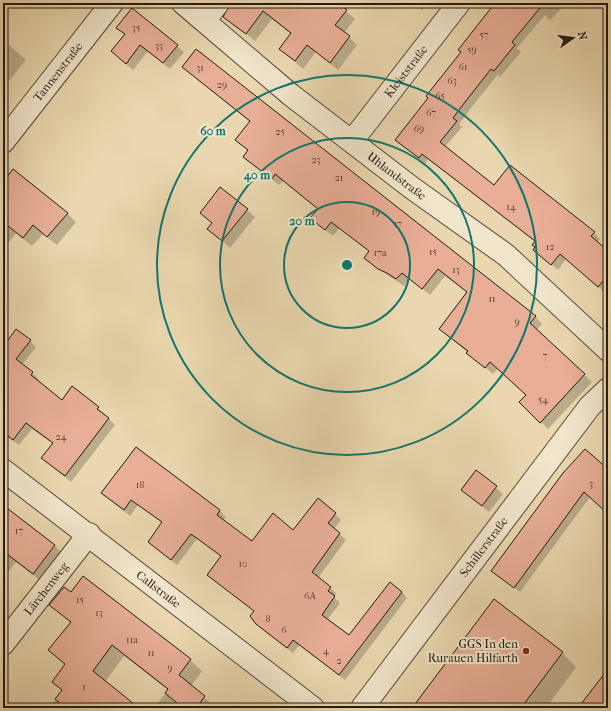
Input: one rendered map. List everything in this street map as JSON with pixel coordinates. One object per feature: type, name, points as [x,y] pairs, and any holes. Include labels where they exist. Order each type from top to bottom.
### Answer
[{"type":"street","name":"Tannenstraße","points":[[3,142],[112,3]]},
{"type":"street","name":"Uhlandstraße","points":[[183,3],[205,20],[291,95],[412,188],[506,255],[608,350]]},
{"type":"street","points":[[205,20],[218,3]]},
{"type":"street","name":"Kleiststraße","points":[[352,141],[459,3]]},
{"type":"street","name":"Schillerstraße","points":[[362,708],[590,406],[608,389]]},
{"type":"street","name":"Callstraße","points":[[3,470],[89,534],[313,708]]},
{"type":"street","name":"Lärchenweg","points":[[3,644],[89,534]]},
{"type":"building","points":[[230,3],[338,3],[347,10],[335,25],[350,36],[330,63],[307,45],[295,61],[279,49],[291,33],[263,11],[246,34],[223,17]]},
{"type":"building","points":[[495,3],[544,3],[512,42],[515,45],[494,71],[491,69],[453,118],[457,121],[440,142],[494,185],[510,165],[595,232],[591,236],[608,251],[608,275],[598,287],[560,254],[551,265],[533,250],[535,247],[532,245],[535,241],[422,154],[419,158],[395,140],[428,98],[426,96],[461,52],[458,50]]},
{"type":"building","points":[[132,8],[178,45],[163,63],[140,45],[126,64],[111,51],[125,34],[116,28]]},
{"type":"building","points":[[196,49],[536,316],[530,323],[585,374],[540,423],[519,402],[526,395],[490,362],[485,368],[466,353],[468,351],[439,329],[467,292],[438,269],[422,289],[402,273],[396,279],[378,269],[364,258],[369,251],[331,222],[325,230],[310,218],[318,209],[275,174],[272,179],[243,157],[248,150],[235,140],[250,121],[182,67]]},
{"type":"building","points":[[13,169],[68,213],[47,237],[33,225],[23,238],[3,222],[3,182]]},
{"type":"building","points":[[220,187],[248,209],[222,241],[207,229],[212,223],[200,213]]},
{"type":"building","points":[[16,329],[31,340],[16,359],[33,372],[31,375],[62,400],[72,386],[99,407],[97,409],[109,418],[65,476],[41,458],[53,443],[26,423],[13,440],[3,432],[3,347]]},
{"type":"building","points":[[136,447],[220,510],[217,515],[252,541],[273,513],[293,530],[318,498],[336,513],[328,523],[340,533],[312,572],[331,587],[328,591],[335,596],[322,615],[349,635],[390,582],[402,592],[339,675],[293,640],[287,648],[256,624],[250,616],[254,611],[207,575],[221,556],[191,534],[171,560],[148,542],[162,522],[131,500],[124,510],[101,493]]},
{"type":"building","points":[[585,449],[608,469],[608,514],[584,492],[514,588],[491,571],[563,473]]},
{"type":"building","points":[[476,470],[497,486],[482,506],[461,490]]},
{"type":"building","points":[[3,505],[55,545],[33,574],[3,551]]},
{"type":"building","points":[[83,576],[191,659],[179,675],[205,696],[196,708],[183,708],[165,693],[168,689],[112,645],[93,671],[139,708],[66,708],[55,699],[62,690],[52,682],[65,664],[48,650],[71,622],[49,605],[64,587],[71,592]]},
{"type":"building","points":[[494,599],[563,652],[521,708],[412,708]]},
{"type":"building","points":[[608,669],[608,708],[578,708]]},
{"type":"place","name":"GGS In den Rurauen Hilfarth","points":[[526,651]]}]
